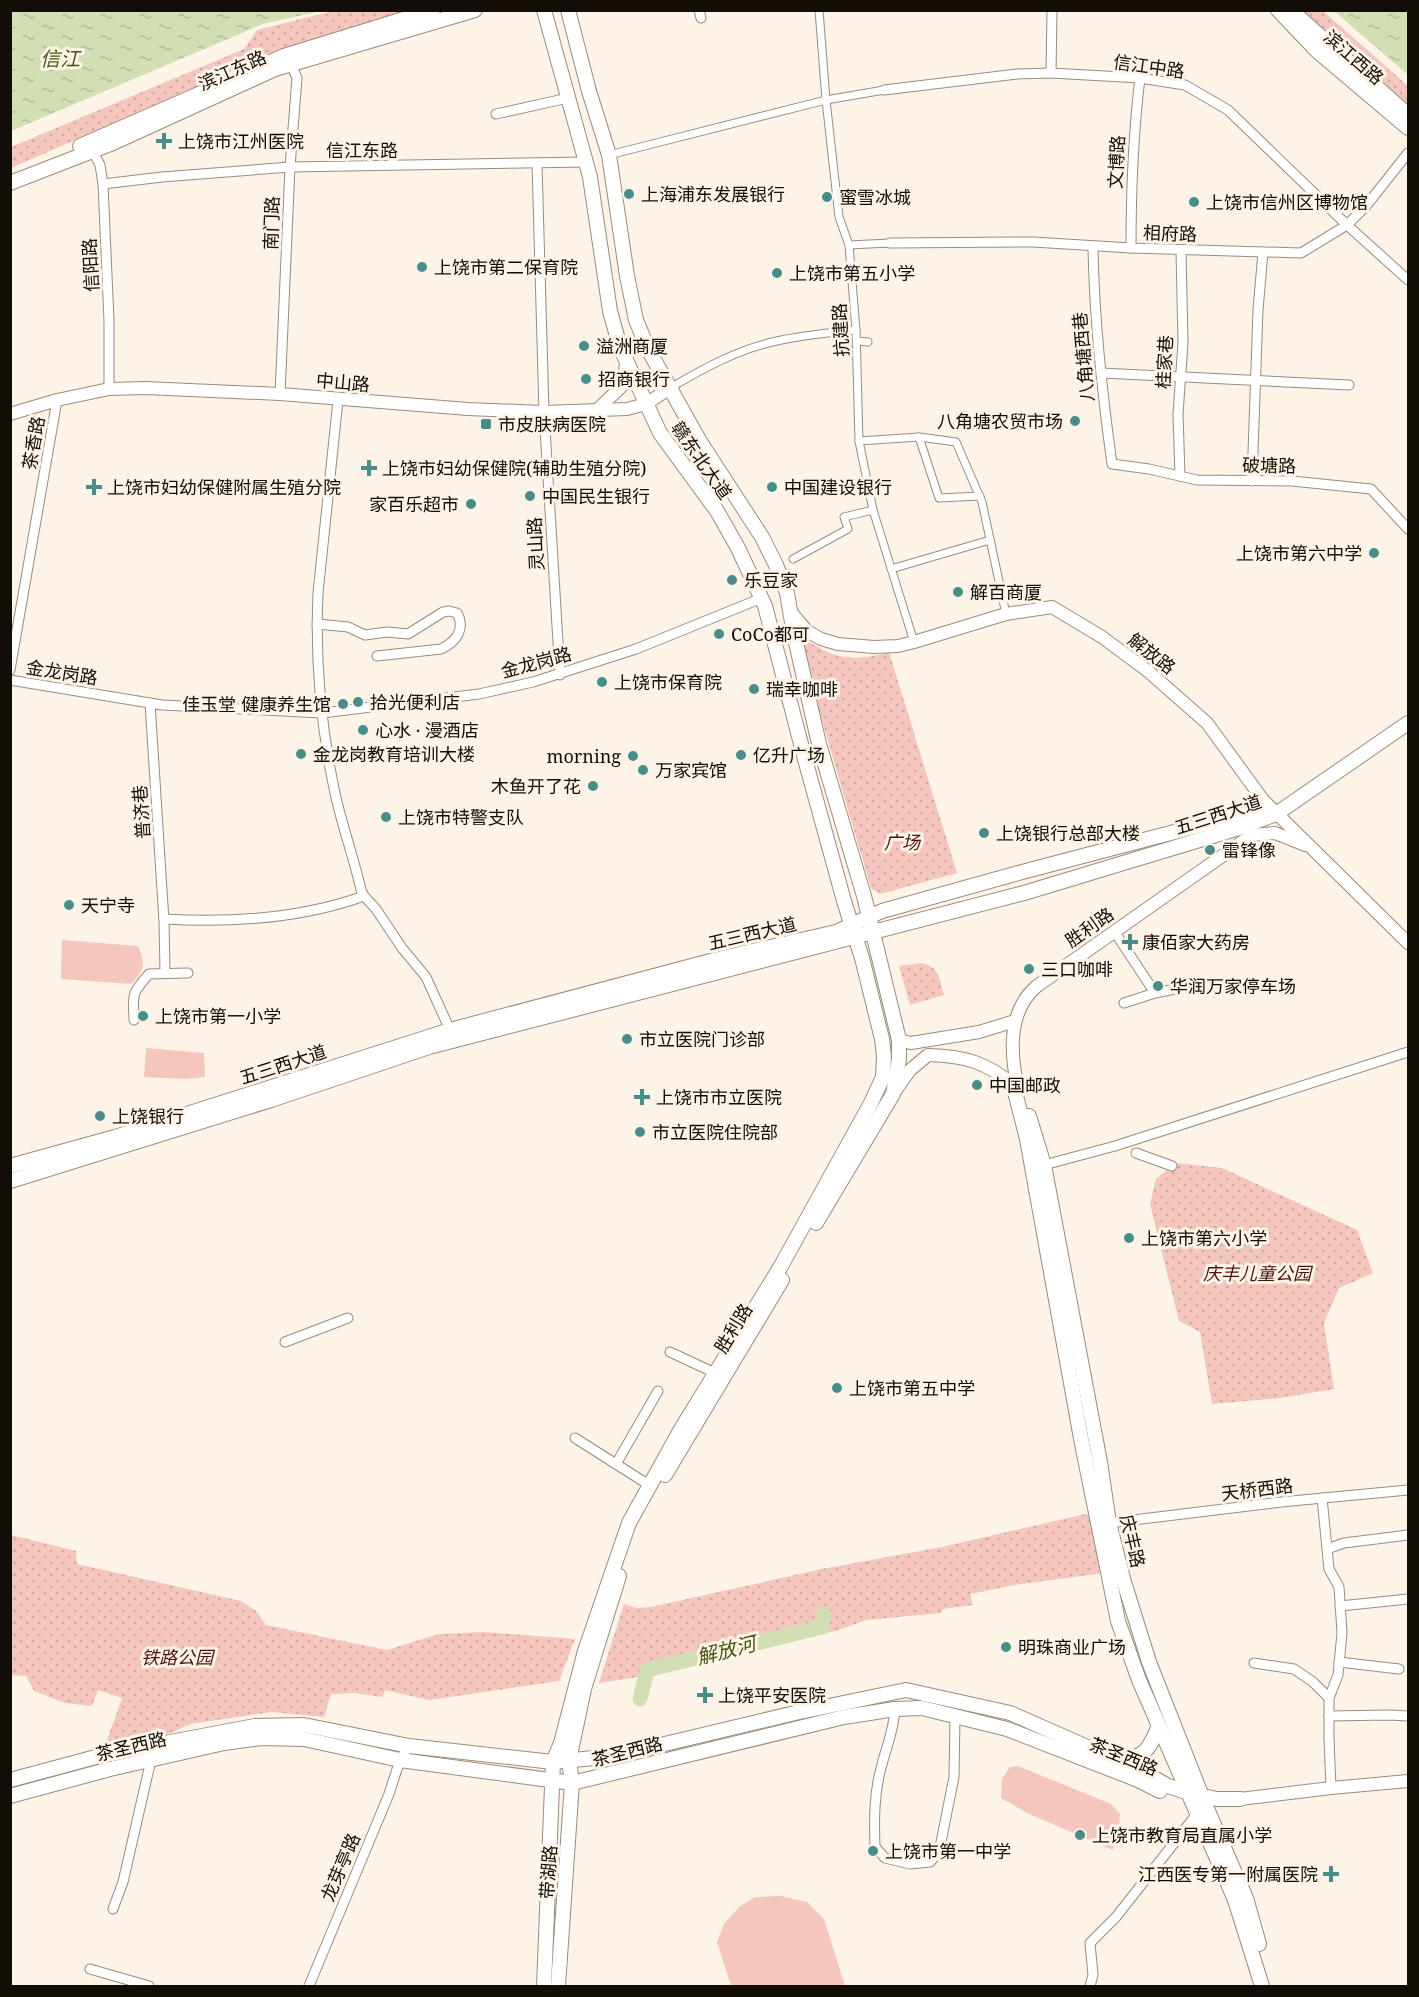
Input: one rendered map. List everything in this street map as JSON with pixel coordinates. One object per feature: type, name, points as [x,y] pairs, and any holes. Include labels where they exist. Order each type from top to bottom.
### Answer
[{"type":"main road","name":"滨江东路","points":[[10,175],[170,118],[275,69],[289,60],[434,10]]},
{"type":"main road","name":"滨江东路","points":[[289,60],[475,10]]},
{"type":"main road","name":"赣东北大道","points":[[544,10],[586,162],[610,311],[620,346],[660,433],[717,511],[762,598],[808,774],[854,931]]},
{"type":"main road","name":"胜利路","points":[[567,10],[609,155],[636,320],[699,440],[762,537],[787,593],[819,744],[846,830],[899,1040],[899,1059],[892,1094],[638,1520],[584,1689],[569,1760]]},
{"type":"main road","name":"滨江西路","points":[[1278,10],[1317,51],[1408,128]]},
{"type":"main road","name":"滨江西路","points":[[1291,10],[1408,115]]},
{"type":"main road","name":"滨江东路","points":[[10,183],[91,147]]},
{"type":"main road","points":[[620,346],[626,351],[633,350],[640,346],[644,339]]},
{"type":"main road","points":[[1276,814],[1408,723]]},
{"type":"main road","name":"五三西大道","points":[[10,1181],[260,1103],[429,1047],[854,931],[869,917],[882,911],[1239,815],[1276,814]]},
{"type":"main road","name":"五三西大道","points":[[10,1166],[115,1137],[450,1030],[718,959],[836,932],[873,933],[1024,893],[1239,828],[1276,814]]},
{"type":"main road","name":"胜利路","points":[[553,1762],[561,1743],[585,1651],[628,1523],[812,1212],[872,1103],[883,1077],[885,1056],[882,1039],[854,931]]},
{"type":"main road","points":[[1016,1086],[1082,1444],[1118,1621],[1139,1680],[1159,1726],[1197,1801],[1235,1900],[1262,1986]]},
{"type":"main road","name":"庆丰路","points":[[1016,1086],[1036,1135],[1044,1165],[1100,1462],[1109,1523],[1124,1582],[1197,1801],[1246,1898],[1270,1986]]},
{"type":"main road","name":"茶圣西路","points":[[10,1780],[107,1754],[255,1726],[304,1725],[409,1746],[553,1762],[614,1756],[795,1713],[906,1690],[1010,1713],[1121,1762],[1197,1801]]},
{"type":"main road","name":"茶圣西路","points":[[10,1796],[224,1743],[262,1738],[304,1739],[400,1760],[572,1783],[844,1717],[895,1709],[922,1708],[1007,1730],[1138,1780],[1166,1794],[1218,1805],[1240,1799]]},
{"type":"main road","points":[[1121,1762],[1140,1756],[1149,1747],[1159,1726]]},
{"type":"main road","name":"带湖路","points":[[558,1986],[572,1783],[569,1760]]},
{"type":"main road","name":"带湖路","points":[[544,1986],[553,1762]]},
{"type":"street","name":"抗建路","points":[[819,10],[839,217],[849,245],[857,340],[859,441],[873,510],[914,642]]},
{"type":"street","points":[[1051,73],[1052,10]]},
{"type":"street","name":"南门路","points":[[280,394],[290,167],[297,78],[289,60]]},
{"type":"street","name":"信江中路","points":[[884,90],[1017,74],[1051,73],[1140,78],[1185,85],[1228,110],[1347,225],[1408,280]]},
{"type":"street","name":"文博路","points":[[1131,248],[1134,127],[1140,78]]},
{"type":"street","points":[[609,155],[826,100],[884,90]]},
{"type":"street","points":[[496,114],[568,98]]},
{"type":"street","name":"信阳路","points":[[91,147],[100,165],[103,184],[109,321],[109,389]]},
{"type":"street","name":"相府路","points":[[890,243],[1033,242],[1131,248],[1301,253],[1347,225],[1366,206],[1408,153]]},
{"type":"street","name":"信江东路","points":[[103,184],[290,167],[586,162]]},
{"type":"street","name":"灵山路","points":[[537,163],[544,412],[560,675]]},
{"type":"street","points":[[849,245],[890,243]]},
{"type":"street","name":"八角塘西巷","points":[[1094,246],[1094,298],[1112,464]]},
{"type":"street","name":"桂家巷","points":[[1180,476],[1178,414],[1183,343],[1181,250]]},
{"type":"street","points":[[1252,481],[1263,252]]},
{"type":"street","points":[[670,388],[708,366],[742,351],[776,341],[856,330]]},
{"type":"street","points":[[857,340],[868,342]]},
{"type":"street","points":[[597,410],[624,384],[626,362]]},
{"type":"street","points":[[1101,373],[1349,385]]},
{"type":"street","name":"中山路","points":[[10,414],[57,400],[109,389],[146,388],[280,394],[468,409],[544,412],[627,409],[646,404],[670,388]]},
{"type":"street","name":"茶香路","points":[[10,670],[57,400]]},
{"type":"street","points":[[338,400],[318,593],[317,624],[317,677],[335,792],[364,896],[426,977],[450,1030]]},
{"type":"street","points":[[859,441],[919,436],[956,442],[980,496],[1006,614]]},
{"type":"street","points":[[919,436],[939,498],[980,496]]},
{"type":"street","name":"破塘路","points":[[1112,464],[1149,469],[1197,480],[1292,481],[1371,489],[1408,529]]},
{"type":"street","points":[[793,559],[848,529],[844,517],[873,510]]},
{"type":"street","points":[[891,569],[990,540]]},
{"type":"street","name":"金龙岗路","points":[[10,680],[150,703],[322,713],[479,694],[560,675],[636,648],[762,598]]},
{"type":"street","name":"解放路","points":[[791,612],[807,630],[821,639],[838,644],[874,647],[898,646],[1006,614],[1052,607],[1102,637],[1149,672],[1207,723],[1263,800],[1408,943]]},
{"type":"street","points":[[317,624],[348,627],[365,635],[387,632],[408,634],[443,612],[457,613],[460,619],[462,626],[460,633],[455,640],[441,649],[377,656]]},
{"type":"street","name":"普济巷","points":[[150,703],[164,919],[165,972]]},
{"type":"street","name":"胜利路","points":[[1016,1086],[1012,1052],[1015,1021],[1020,1006],[1028,994],[1252,834],[1275,833],[1312,848]]},
{"type":"street","points":[[164,919],[224,920],[289,914],[323,909],[364,896]]},
{"type":"street","points":[[1114,932],[1155,993]]},
{"type":"street","points":[[134,1020],[135,989],[150,974],[188,973]]},
{"type":"street","points":[[1124,1004],[1155,993],[1195,985]]},
{"type":"street","points":[[899,1040],[911,1043],[975,1032],[1015,1021]]},
{"type":"street","points":[[1044,1165],[1115,1146],[1408,1052]]},
{"type":"street","points":[[892,1094],[910,1070],[928,1055],[974,1061],[996,1070],[1016,1086]]},
{"type":"street","points":[[1136,1153],[1172,1166]]},
{"type":"street","points":[[285,1342],[348,1318]]},
{"type":"street","points":[[670,1352],[715,1373]]},
{"type":"street","points":[[616,1464],[658,1391]]},
{"type":"street","points":[[575,1438],[649,1485]]},
{"type":"street","name":"天桥西路","points":[[1109,1523],[1408,1490]]},
{"type":"street","points":[[1322,1498],[1329,1569],[1339,1587],[1342,1633],[1338,1675],[1329,1698],[1331,1788]]},
{"type":"street","points":[[1327,1549],[1344,1543],[1408,1535]]},
{"type":"street","points":[[1340,1606],[1408,1599]]},
{"type":"street","points":[[1339,1662],[1399,1669]]},
{"type":"street","points":[[1254,1663],[1294,1669],[1313,1682],[1329,1698]]},
{"type":"street","points":[[895,1709],[874,1807],[875,1847],[885,1858],[910,1863],[930,1862],[939,1852],[954,1777],[955,1716]]},
{"type":"street","points":[[1329,1716],[1408,1716]]},
{"type":"street","name":"龙芽亭路","points":[[309,1986],[389,1794],[400,1760],[409,1746]]},
{"type":"street","points":[[112,1909],[123,1882],[151,1760]]},
{"type":"street","name":"茶圣西路","points":[[1240,1799],[1408,1781]]},
{"type":"street","points":[[1090,1986],[1093,1976],[1090,1943],[1116,1917],[1170,1851],[1197,1801]]},
{"type":"street","points":[[90,1969],[149,1986]]},
{"type":"green space","points":[[333,11],[418,11],[276,52],[11,168],[11,147],[244,49],[257,30]]},
{"type":"green space","points":[[1301,11],[1323,11],[1408,86],[1408,108]]},
{"type":"green space","name":"广场","points":[[797,635],[821,649],[851,658],[889,652],[957,873],[880,894],[871,888]]},
{"type":"green space","points":[[62,940],[138,946],[143,963],[141,971],[131,984],[61,979]]},
{"type":"green space","points":[[922,963],[936,971],[944,995],[910,1005],[899,966]]},
{"type":"green space","points":[[146,1048],[204,1053],[205,1077],[186,1079],[144,1077]]},
{"type":"green space","name":"庆丰儿童公园","points":[[1176,1163],[1222,1168],[1357,1230],[1373,1273],[1339,1288],[1324,1323],[1334,1389],[1280,1398],[1212,1404],[1200,1332],[1179,1321],[1150,1204],[1156,1179]]},
{"type":"green space","points":[[1090,1513],[1103,1573],[1015,1585],[970,1594],[973,1605],[943,1609],[941,1613],[867,1620],[835,1631],[645,1676],[599,1683],[624,1604],[637,1608],[651,1607],[822,1569],[942,1547]]},
{"type":"green space","name":"铁路公园","points":[[11,1535],[76,1551],[77,1564],[241,1601],[256,1611],[266,1625],[387,1650],[439,1634],[484,1632],[575,1639],[559,1681],[429,1700],[385,1690],[383,1697],[354,1693],[331,1694],[324,1717],[272,1712],[190,1724],[171,1733],[105,1746],[122,1698],[98,1690],[92,1706],[65,1703],[34,1691],[26,1676],[11,1675]]},
{"type":"green space","points":[[1018,1766],[1111,1804],[1120,1814],[1113,1850],[1029,1814],[1001,1798],[1002,1779],[1010,1767]]},
{"type":"green space","points":[[781,1896],[807,1902],[824,1919],[845,1986],[731,1986],[717,1942],[724,1924],[739,1907],[755,1897]]},
{"type":"water","name":"信江","points":[[11,10],[321,11],[263,24],[11,131]]},
{"type":"water","points":[[1334,11],[1408,11],[1408,75]]},
{"type":"waterway","name":"解放河","points":[[640,1699],[647,1670],[822,1627],[824,1614]]},
{"type":"place","name":"上饶市江州医院","points":[[164,141]]},
{"type":"place","name":"上海浦东发展银行","points":[[629,194]]},
{"type":"place","name":"蜜雪冰城","points":[[827,197]]},
{"type":"place","name":"上饶市信州区博物馆","points":[[1194,202]]},
{"type":"place","name":"上饶市第二保育院","points":[[422,267]]},
{"type":"place","name":"上饶市第五小学","points":[[777,273]]},
{"type":"place","name":"溢洲商厦","points":[[584,346]]},
{"type":"place","name":"招商银行","points":[[586,379]]},
{"type":"place","name":"八角塘农贸市场","points":[[1075,421]]},
{"type":"place","name":"市皮肤病医院","points":[[486,424]]},
{"type":"place","name":"上饶市妇幼保健院(辅助生殖分院)","points":[[369,468]]},
{"type":"place","name":"上饶市妇幼保健附属生殖分院","points":[[94,487]]},
{"type":"place","name":"中国建设银行","points":[[772,487]]},
{"type":"place","name":"中国民生银行","points":[[530,496]]},
{"type":"place","name":"家百乐超市","points":[[471,504]]},
{"type":"place","name":"上饶市第六中学","points":[[1374,553]]},
{"type":"place","name":"乐豆家","points":[[732,580]]},
{"type":"place","name":"解百商厦","points":[[958,592]]},
{"type":"place","name":"CoCo都可","points":[[719,634]]},
{"type":"place","name":"上饶市保育院","points":[[602,682]]},
{"type":"place","name":"瑞幸咖啡","points":[[754,689]]},
{"type":"place","name":"拾光便利店","points":[[358,702]]},
{"type":"place","name":"佳玉堂 健康养生馆","points":[[343,704]]},
{"type":"place","name":"心水 · 漫酒店","points":[[363,730]]},
{"type":"place","name":"金龙岗教育培训大楼","points":[[301,754]]},
{"type":"place","name":"亿升广场","points":[[741,755]]},
{"type":"place","name":"morning","points":[[633,756]]},
{"type":"place","name":"万家宾馆","points":[[643,770]]},
{"type":"place","name":"木鱼开了花","points":[[593,786]]},
{"type":"place","name":"上饶市特警支队","points":[[386,817]]},
{"type":"place","name":"上饶银行总部大楼","points":[[984,833]]},
{"type":"place","name":"雷锋像","points":[[1210,850]]},
{"type":"place","name":"天宁寺","points":[[69,905]]},
{"type":"place","name":"康佰家大药房","points":[[1130,942]]},
{"type":"place","name":"三口咖啡","points":[[1029,969]]},
{"type":"place","name":"华润万家停车场","points":[[1158,986]]},
{"type":"place","name":"上饶市第一小学","points":[[143,1016]]},
{"type":"place","name":"市立医院门诊部","points":[[627,1039]]},
{"type":"place","name":"中国邮政","points":[[977,1085]]},
{"type":"place","name":"上饶市市立医院","points":[[642,1097]]},
{"type":"place","name":"上饶银行","points":[[100,1116]]},
{"type":"place","name":"市立医院住院部","points":[[640,1132]]},
{"type":"place","name":"上饶市第六小学","points":[[1129,1238]]},
{"type":"place","name":"上饶市第五中学","points":[[837,1388]]},
{"type":"place","name":"明珠商业广场","points":[[1006,1647]]},
{"type":"place","name":"上饶平安医院","points":[[705,1695]]},
{"type":"place","name":"上饶市教育局直属小学","points":[[1080,1835]]},
{"type":"place","name":"上饶市第一中学","points":[[873,1851]]},
{"type":"place","name":"江西医专第一附属医院","points":[[1331,1874]]}]
